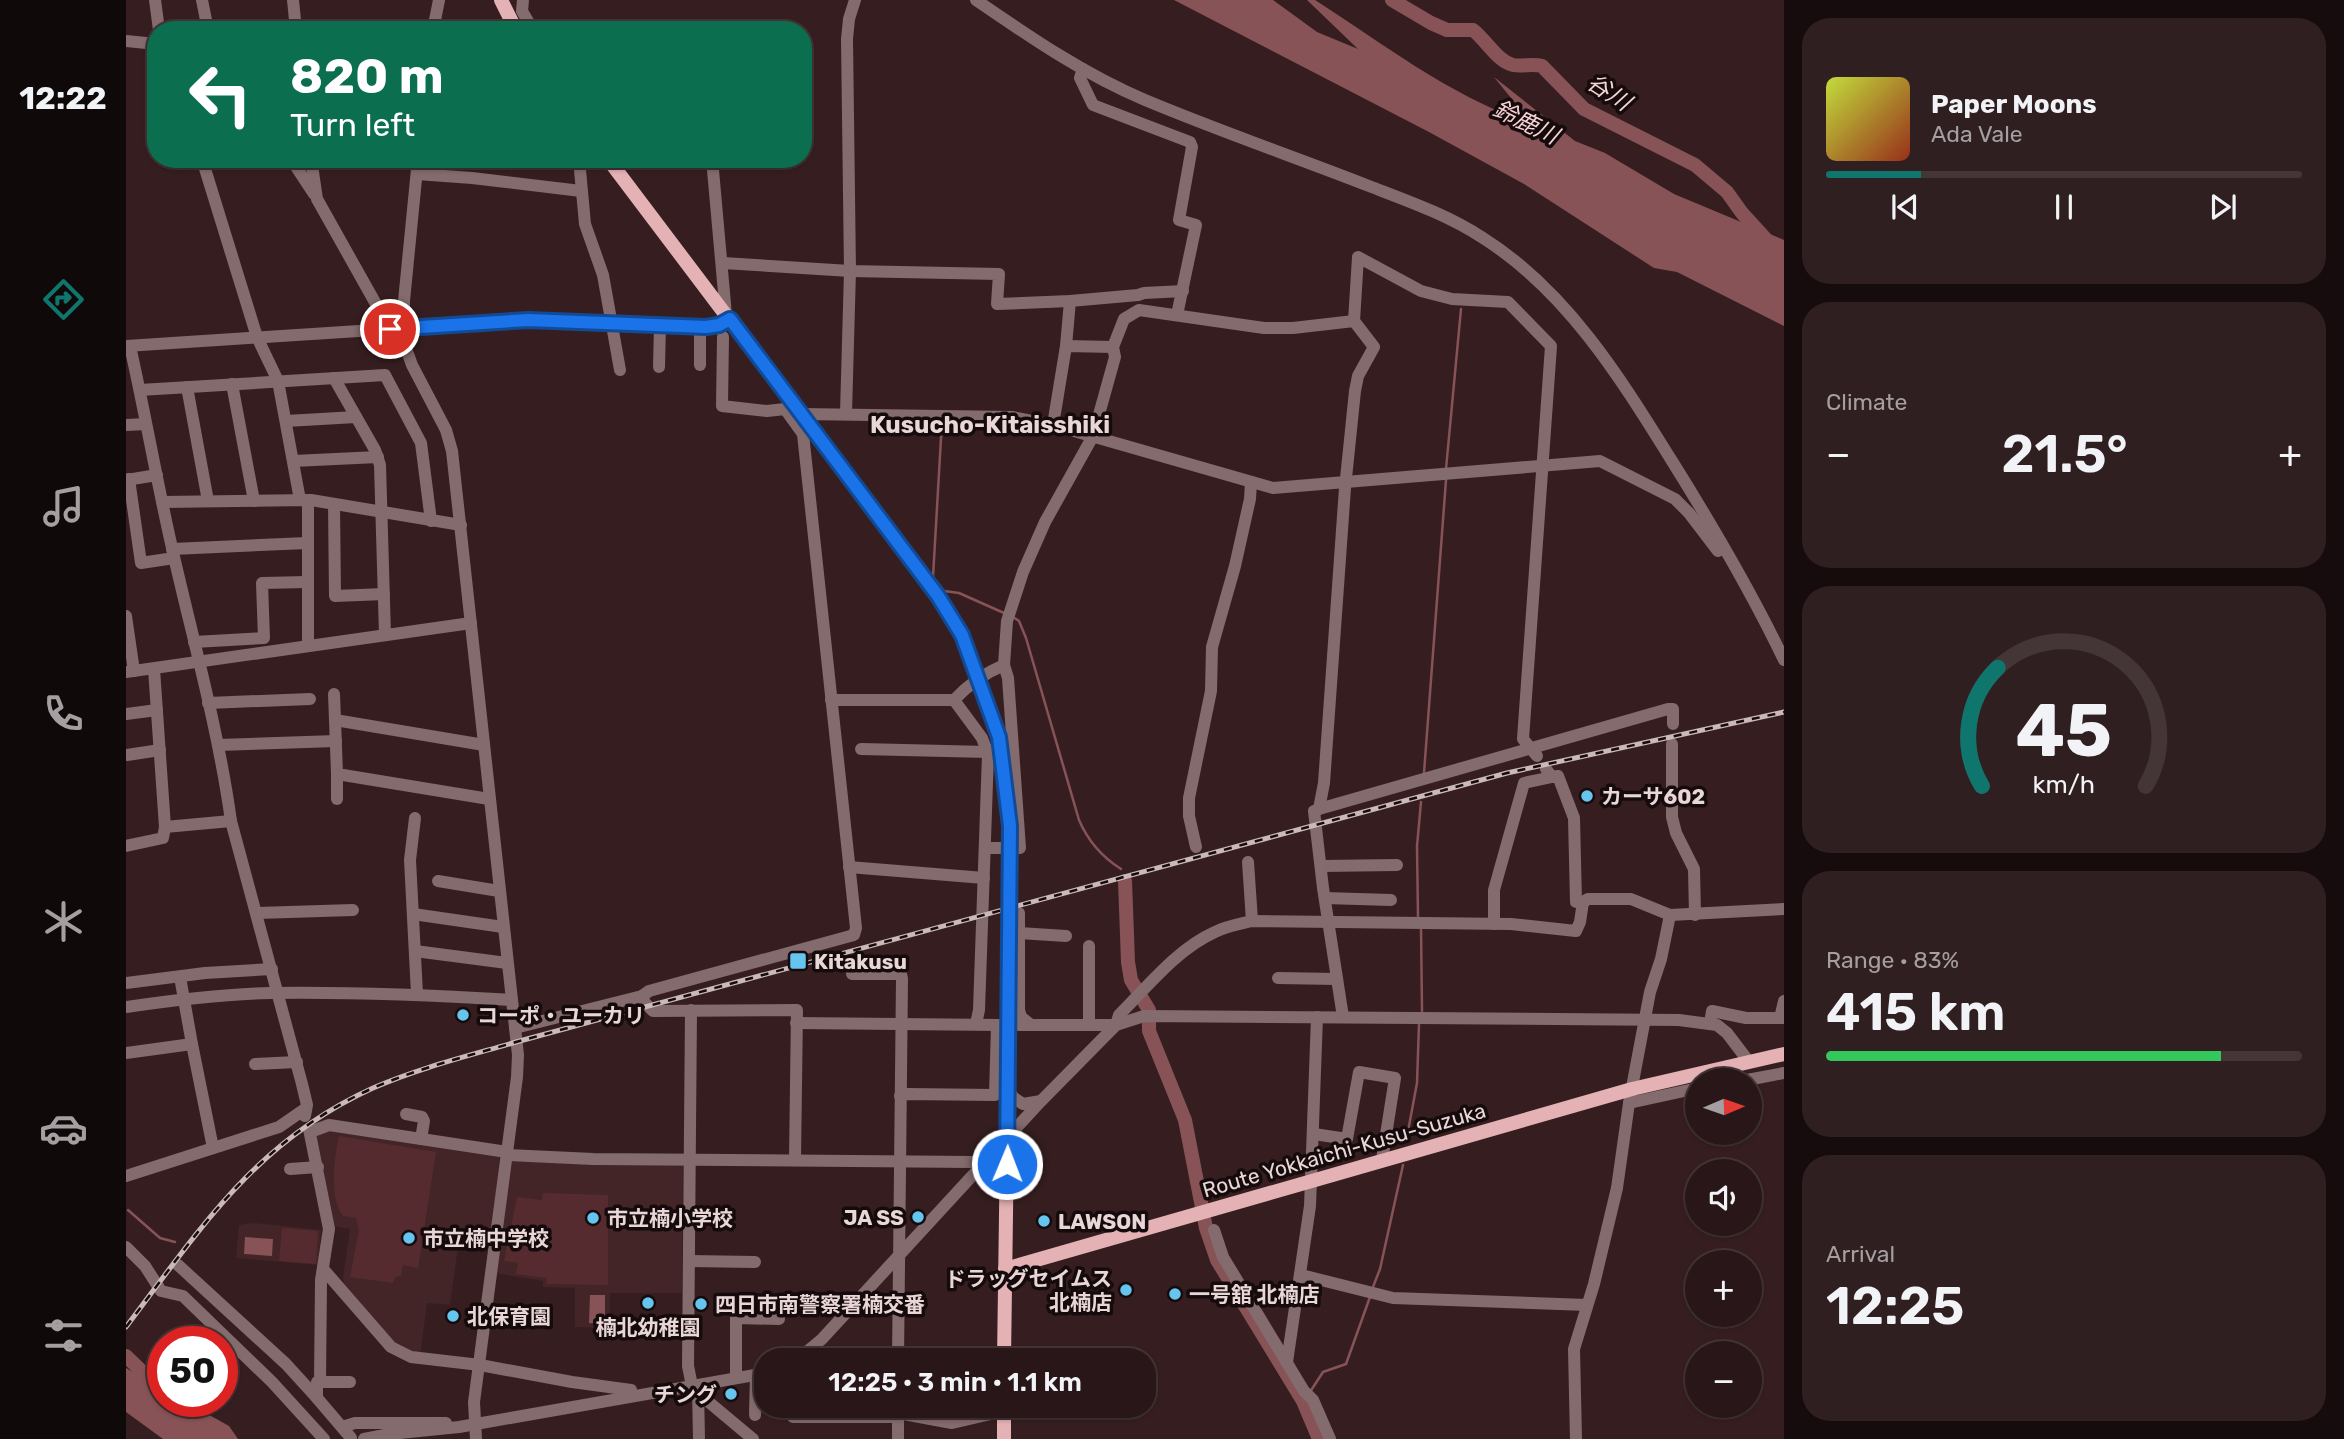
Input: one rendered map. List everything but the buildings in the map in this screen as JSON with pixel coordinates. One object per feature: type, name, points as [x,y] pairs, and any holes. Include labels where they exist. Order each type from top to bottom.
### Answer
[{"type":"main road","points":[[501,0],[512,21]]},
{"type":"main road","points":[[615,168],[793,408],[938,596],[962,635],[999,737],[1010,826],[1004,1348]]},
{"type":"main road","name":"Route Yokkaichi-Kusu-Suzuka","points":[[1005,1269],[1382,1160],[1784,1054]]},
{"type":"main road","points":[[1004,1418],[1004,1439]]},
{"type":"street","points":[[155,0],[158,21]]},
{"type":"street","points":[[202,0],[206,21]]},
{"type":"street","points":[[293,0],[295,21]]},
{"type":"street","points":[[435,21],[439,0]]},
{"type":"street","points":[[523,0],[522,12],[528,21]]},
{"type":"street","points":[[845,413],[850,271],[847,39],[855,0]]},
{"type":"street","points":[[976,0],[1083,69],[1143,100],[1436,213],[1483,237],[1507,254],[1563,307],[1607,363],[1685,481],[1784,660]]},
{"type":"street","points":[[126,41],[147,43]]},
{"type":"street","points":[[1083,69],[1080,78],[1093,105],[1189,142],[1192,147],[1179,220],[1196,225],[1177,315]]},
{"type":"street","points":[[205,168],[257,338],[278,381],[293,461],[304,500],[308,646]]},
{"type":"street","points":[[297,168],[397,328],[412,365],[451,443],[518,1068],[474,1402],[476,1439]]},
{"type":"street","points":[[312,168],[317,198]]},
{"type":"street","points":[[397,328],[404,300],[417,168]]},
{"type":"street","points":[[580,168],[585,224],[603,275],[620,369]]},
{"type":"street","points":[[317,1398],[321,1360],[321,1280],[329,1229],[307,1121],[307,1105],[297,1062],[274,993],[257,913],[231,821],[229,797],[218,746],[128,346],[528,320],[701,327],[719,325],[728,317],[713,168]]},
{"type":"street","points":[[417,174],[581,191]]},
{"type":"street","points":[[1319,809],[1332,694],[1354,391],[1358,376],[1374,347],[1354,321],[1358,257],[1421,291],[1452,299],[1508,302],[1551,346],[1523,739],[1534,753]]},
{"type":"street","points":[[723,263],[850,271],[999,274],[997,304],[1183,291]]},
{"type":"street","points":[[1138,295],[1139,310]]},
{"type":"street","points":[[1053,425],[1066,346],[1070,301]]},
{"type":"street","points":[[986,848],[1020,848],[1008,678],[1004,665],[1009,614],[1038,536],[1093,436],[1115,357],[1112,347],[1124,318],[1139,310],[1264,328],[1293,328],[1354,321]]},
{"type":"street","points":[[659,367],[660,325]]},
{"type":"street","points":[[700,365],[701,327]]},
{"type":"street","points":[[723,337],[722,406],[767,411],[793,408],[845,413],[1012,417],[1053,425],[1273,488],[1600,461],[1667,494],[1689,513],[1728,565],[1737,571]]},
{"type":"street","points":[[1066,346],[1112,347]]},
{"type":"street","points":[[140,390],[385,375],[421,443],[431,521]]},
{"type":"street","points":[[334,378],[380,465],[385,635]]},
{"type":"street","points":[[232,384],[254,501]]},
{"type":"street","points":[[187,387],[208,501]]},
{"type":"street","points":[[515,1028],[642,996],[649,991],[726,968],[853,935],[856,928],[803,434],[793,408]]},
{"type":"street","points":[[286,421],[356,417]]},
{"type":"street","points":[[126,425],[146,424]]},
{"type":"street","points":[[293,461],[377,457]]},
{"type":"street","points":[[157,475],[127,480],[141,563],[173,554],[307,543]]},
{"type":"street","points":[[1196,847],[1189,816],[1189,798],[1211,691],[1212,647],[1247,517],[1251,482]]},
{"type":"street","points":[[162,502],[304,500],[461,525]]},
{"type":"street","points":[[334,504],[335,596],[384,594]]},
{"type":"street","points":[[194,642],[264,638],[262,583],[307,582]]},
{"type":"street","points":[[126,616],[130,672],[471,623]]},
{"type":"street","points":[[1771,633],[1784,645]]},
{"type":"street","points":[[831,699],[954,700],[979,679],[1004,665]]},
{"type":"street","points":[[126,846],[163,838],[165,827],[154,669]]},
{"type":"street","points":[[334,694],[337,799]]},
{"type":"street","points":[[208,704],[310,699]]},
{"type":"street","points":[[954,700],[974,726],[988,752],[979,1010],[976,1024]]},
{"type":"street","points":[[1343,1017],[1327,920],[1314,811],[1423,780],[1534,753],[1668,709],[1673,709],[1673,724]]},
{"type":"street","points":[[126,714],[157,710]]},
{"type":"street","points":[[335,720],[484,745]]},
{"type":"street","points":[[218,746],[336,741]]},
{"type":"street","points":[[1672,744],[1672,817],[1676,833],[1694,869],[1695,915]]},
{"type":"street","points":[[860,749],[988,752]]},
{"type":"street","points":[[126,753],[160,750]]},
{"type":"street","points":[[1494,924],[1494,890],[1524,783],[1549,773],[1558,776],[1574,818],[1576,902],[1588,899],[1631,899],[1670,915],[1784,909]]},
{"type":"street","points":[[337,774],[489,799]]},
{"type":"street","points":[[415,818],[410,860],[417,994]]},
{"type":"street","points":[[165,827],[231,821]]},
{"type":"street","points":[[1248,862],[1252,921]]},
{"type":"street","points":[[1321,866],[1397,865]]},
{"type":"street","points":[[849,867],[984,878]]},
{"type":"street","points":[[438,881],[499,891]]},
{"type":"street","points":[[1325,898],[1391,900]]},
{"type":"street","points":[[811,1348],[1041,1101],[1116,1025],[1119,1016],[1168,966],[1202,938],[1223,928],[1252,921],[1521,924],[1576,931],[1583,902]]},
{"type":"street","points":[[257,913],[353,910]]},
{"type":"street","points":[[1019,913],[1019,1010],[1025,1025],[1116,1025],[1149,1016],[1645,1019],[1710,1023],[1723,1028],[1749,1062]]},
{"type":"street","points":[[413,914],[503,927]]},
{"type":"street","points":[[1576,1439],[1574,1349],[1617,1188],[1630,1096],[1650,992],[1661,959],[1670,915]]},
{"type":"street","points":[[1019,933],[1066,936]]},
{"type":"street","points":[[1089,946],[1089,1025]]},
{"type":"street","points":[[415,951],[507,963]]},
{"type":"street","points":[[126,983],[205,973],[268,969]]},
{"type":"street","points":[[852,974],[901,974],[898,1348]]},
{"type":"street","points":[[180,977],[213,1148]]},
{"type":"street","points":[[1278,978],[1336,979]]},
{"type":"street","points":[[126,1007],[183,999],[274,993],[417,994],[512,1000]]},
{"type":"street","points":[[642,996],[653,1011],[797,1010],[795,1159]]},
{"type":"street","points":[[1710,1023],[1712,1011],[1736,1017],[1782,1018],[1784,1001]]},
{"type":"street","points":[[691,1010],[688,1366],[696,1388],[699,1439]]},
{"type":"street","points":[[1287,1362],[1310,1206],[1317,1017]]},
{"type":"street","points":[[796,1023],[998,1025],[995,1095],[900,1096]]},
{"type":"street","points":[[126,1053],[192,1044]]},
{"type":"street","points":[[255,1064],[297,1062]]},
{"type":"street","points":[[1314,1134],[1347,1139],[1359,1072],[1395,1078],[1382,1160]]},
{"type":"street","points":[[1762,1077],[1784,1073]]},
{"type":"street","points":[[1007,1089],[1023,1104],[1041,1101]]},
{"type":"street","points":[[1630,1096],[1685,1090]]},
{"type":"street","points":[[406,1114],[422,1117],[424,1121],[421,1139]]},
{"type":"street","points":[[126,1176],[278,1127],[307,1121],[507,1153],[593,1159],[900,1160],[984,1164]]},
{"type":"street","points":[[290,1169],[318,1167]]},
{"type":"street","points":[[1214,1230],[1223,1257],[1307,1395],[1313,1400],[1330,1439]]},
{"type":"street","points":[[126,1247],[145,1266],[161,1291],[183,1296],[272,1382],[324,1439]]},
{"type":"street","points":[[690,1261],[755,1262]]},
{"type":"street","points":[[178,1265],[286,1364],[351,1438]]},
{"type":"street","points":[[324,1270],[391,1347],[401,1353],[419,1359],[480,1365],[631,1390],[632,1396]]},
{"type":"street","points":[[1301,1275],[1394,1298],[1587,1305]]},
{"type":"street","points":[[736,1378],[736,1318],[779,1319]]},
{"type":"street","points":[[321,1360],[336,1362]]},
{"type":"street","points":[[363,1439],[459,1427],[632,1396],[696,1388],[754,1375]]},
{"type":"street","points":[[320,1382],[350,1382]]},
{"type":"street","points":[[696,1388],[753,1439]]},
{"type":"street","points":[[898,1418],[898,1439]]},
{"type":"street","points":[[927,1418],[952,1423],[974,1418]]},
{"type":"street","points":[[342,1427],[355,1423],[395,1421],[458,1423],[459,1427]]},
{"type":"shaded area","name":"市立楠中学校","points":[[331,1129],[500,1153],[492,1229],[471,1227],[468,1247],[458,1247],[450,1305],[427,1303],[420,1356],[396,1347],[345,1287],[343,1278],[350,1229],[333,1226],[315,1133]]},
{"type":"shaded area","points":[[339,1136],[436,1152],[418,1268],[403,1265],[401,1276],[395,1277],[393,1283],[350,1277],[359,1230],[356,1218],[343,1216],[336,1199],[334,1166]]},
{"type":"shaded area","name":"市立楠小学校","points":[[510,1161],[683,1164],[682,1293],[610,1293],[609,1328],[575,1327],[575,1288],[543,1287],[543,1281],[495,1273]]},
{"type":"shaded area","points":[[543,1193],[608,1195],[608,1285],[547,1284],[546,1278],[516,1274],[518,1263],[504,1261],[517,1197],[542,1200]]},
{"type":"shaded area","points":[[253,1223],[321,1230],[318,1265],[236,1258],[239,1225]]},
{"type":"shaded area","points":[[282,1228],[318,1231],[316,1264],[279,1261]]},
{"type":"water","name":"鈴鹿川","points":[[1174,0],[1273,0],[1317,32],[1358,49],[1307,0],[1315,0],[1446,85],[1502,113],[1532,124],[1494,77],[1575,141],[1605,153],[1674,194],[1784,240],[1784,326],[1677,272],[1654,268],[1524,184]]},
{"type":"water","points":[[245,1237],[273,1239],[272,1256],[244,1254]]},
{"type":"water","points":[[590,1295],[605,1295],[605,1324],[589,1323]]},
{"type":"water","points":[[126,1368],[147,1380],[147,1417],[213,1417],[229,1426],[238,1439],[163,1439],[126,1412]]},
{"type":"waterway","name":"谷川","points":[[1392,0],[1447,30],[1473,30],[1507,63],[1542,66],[1584,109],[1695,165],[1727,192],[1742,213],[1784,259]]},
{"type":"waterway","points":[[1446,469],[1461,309]]},
{"type":"waterway","points":[[942,421],[933,577],[944,591],[959,593],[1004,613]]},
{"type":"waterway","points":[[1424,773],[1446,480]]},
{"type":"waterway","points":[[1013,617],[1019,621],[1026,638],[1079,820],[1096,848],[1121,869]]},
{"type":"waterway","points":[[1418,917],[1417,846],[1421,802]]},
{"type":"waterway","points":[[1125,881],[1131,980],[1149,1010],[1149,1031],[1185,1120],[1206,1228],[1217,1260],[1303,1401],[1319,1439]]},
{"type":"waterway","points":[[1421,927],[1422,1011]]},
{"type":"waterway","points":[[1406,1142],[1417,1083],[1419,1024]]},
{"type":"waterway","points":[[1373,1287],[1380,1269],[1403,1165]]},
{"type":"waterway","points":[[128,1210],[160,1238],[175,1242]]},
{"type":"waterway","points":[[1310,1392],[1323,1372],[1346,1364],[1370,1297]]},
{"type":"waterway","points":[[126,1356],[147,1376]]},
{"type":"railway","points":[[126,1327],[206,1222],[263,1161],[295,1134],[332,1109],[390,1081],[516,1042],[1507,773],[1784,712]]},
{"type":"place","name":"カーサ602","points":[[1587,796]]},
{"type":"place","name":"Kitakusu","points":[[798,961]]},
{"type":"place","name":"コーポ・ユーカリ","points":[[463,1015]]},
{"type":"place","name":"JA SS","points":[[918,1217]]},
{"type":"place","name":"市立楠小学校","points":[[593,1218]]},
{"type":"place","name":"LAWSON","points":[[1044,1221]]},
{"type":"place","name":"市立楠中学校","points":[[409,1238]]},
{"type":"place","name":"ドラッグセイムス 北楠店","points":[[1126,1290]]},
{"type":"place","name":"一号舘 北楠店","points":[[1175,1294]]},
{"type":"place","name":"楠北幼稚園","points":[[648,1303]]},
{"type":"place","name":"四日市南警察署楠交番","points":[[701,1304]]},
{"type":"place","name":"北保育園","points":[[453,1316]]},
{"type":"place","name":"チング","points":[[731,1394]]},
{"type":"district","name":"Kusucho-Kitaisshiki","points":[[990,425]]},
{"type":"route","points":[[390,329],[528,320],[706,327],[719,325],[730,319],[938,596],[962,635],[999,737],[1010,826],[1007,1164]]}]
